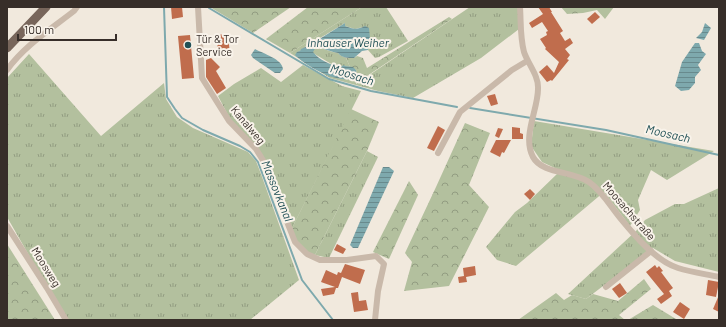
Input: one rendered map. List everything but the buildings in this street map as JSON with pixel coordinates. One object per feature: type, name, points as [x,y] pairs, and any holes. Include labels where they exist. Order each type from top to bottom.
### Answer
[{"type":"main road","points":[[7,48],[46,7]]},
{"type":"street","name":"Kanalweg","points":[[198,7],[202,78],[229,120],[256,149],[269,170],[295,242],[307,254],[320,260],[347,260],[376,256],[384,264],[378,291],[375,320]]},
{"type":"street","name":"Moosachstraße","points":[[520,7],[521,38],[527,61],[538,86],[529,146],[537,163],[546,168],[579,177],[597,188],[634,235],[651,251],[667,263],[677,268],[719,277]]},
{"type":"street","points":[[7,70],[13,62],[30,46],[74,8]]},
{"type":"street","points":[[438,153],[460,112],[512,70],[527,61]]},
{"type":"street","name":"Moosweg","points":[[7,226],[66,320]]},
{"type":"street","name":"Moosachstraße","points":[[606,287],[651,251]]},
{"type":"green space","points":[[210,7],[291,7],[253,33]]},
{"type":"green space","points":[[308,7],[362,7],[290,53],[266,39]]},
{"type":"green space","points":[[362,7],[386,7],[408,41],[375,58],[368,50],[370,38],[363,27],[355,29],[345,26],[345,23],[305,47],[300,51],[297,57],[330,76],[353,79],[356,84],[470,7],[518,7],[519,29],[481,58],[413,98],[378,91],[330,78],[290,53]]},
{"type":"green space","points":[[561,7],[614,7],[605,19],[597,10],[567,14]]},
{"type":"green space","points":[[449,17],[452,19],[355,84],[353,79],[357,77],[356,70],[350,67],[346,58],[354,58],[357,56],[363,58],[367,68]]},
{"type":"green space","points":[[316,47],[338,53],[346,58],[350,67],[333,65],[313,53],[313,50]]},
{"type":"green space","points":[[29,54],[101,136],[164,83],[166,99],[177,117],[193,128],[248,152],[256,161],[299,280],[250,320],[66,320],[7,217],[7,78]]},
{"type":"green space","points":[[303,65],[342,86],[361,91],[291,230],[271,171],[230,119],[218,96],[234,84],[261,68],[281,82]]},
{"type":"green space","points":[[351,109],[379,122],[367,151],[315,255],[306,251],[300,246],[291,230]]},
{"type":"green space","points":[[534,121],[714,151],[667,180],[651,170],[638,200],[640,210],[630,226],[604,192],[516,266],[497,260],[486,247],[515,212],[527,203],[557,174],[557,169],[542,162],[531,146]]},
{"type":"green space","points":[[465,123],[490,133],[469,185],[489,207],[449,286],[404,291],[412,262],[405,253]]},
{"type":"green space","points":[[367,151],[378,157],[329,258],[315,255]]},
{"type":"green space","points":[[409,181],[418,195],[389,259],[373,252]]},
{"type":"green space","points":[[719,188],[719,272],[675,261],[653,248],[586,299],[568,294],[636,231],[645,220],[675,204],[684,204]]},
{"type":"green space","points":[[7,244],[55,320],[7,320]]},
{"type":"green space","points":[[644,279],[651,289],[619,315],[625,320],[518,320],[556,293],[564,300],[572,295],[586,299],[593,294],[618,301]]},
{"type":"green space","points":[[653,305],[676,320],[628,320]]},
{"type":"water","name":"Inhauser Weiher","points":[[345,23],[345,26],[357,29],[365,26],[369,28],[370,38],[368,50],[362,51],[354,58],[343,57],[338,53],[318,47],[316,47],[313,52],[322,60],[333,65],[340,67],[344,65],[353,67],[356,70],[357,77],[342,79],[324,74],[300,60],[295,55],[301,49]]},
{"type":"water","points":[[705,23],[711,28],[704,40],[696,38],[702,32]]},
{"type":"water","points":[[695,43],[699,43],[702,51],[706,54],[698,65],[701,70],[695,77],[695,83],[689,90],[681,91],[675,86],[682,62]]},
{"type":"water","points":[[255,49],[279,62],[283,69],[280,73],[275,73],[253,58],[251,55]]},
{"type":"water","points":[[383,167],[389,167],[394,171],[358,248],[353,248],[350,245]]},
{"type":"waterway","name":"Massovkanal","points":[[164,7],[167,97],[182,118],[203,130],[240,146],[250,152],[258,162],[302,280],[333,320]]},
{"type":"waterway","name":"Moosach","points":[[209,8],[329,79],[371,91],[457,107]]},
{"type":"waterway","name":"Moosach","points":[[470,108],[606,130],[719,155]]},
{"type":"place","name":"Tür & Tor Service","points":[[188,45]]}]
